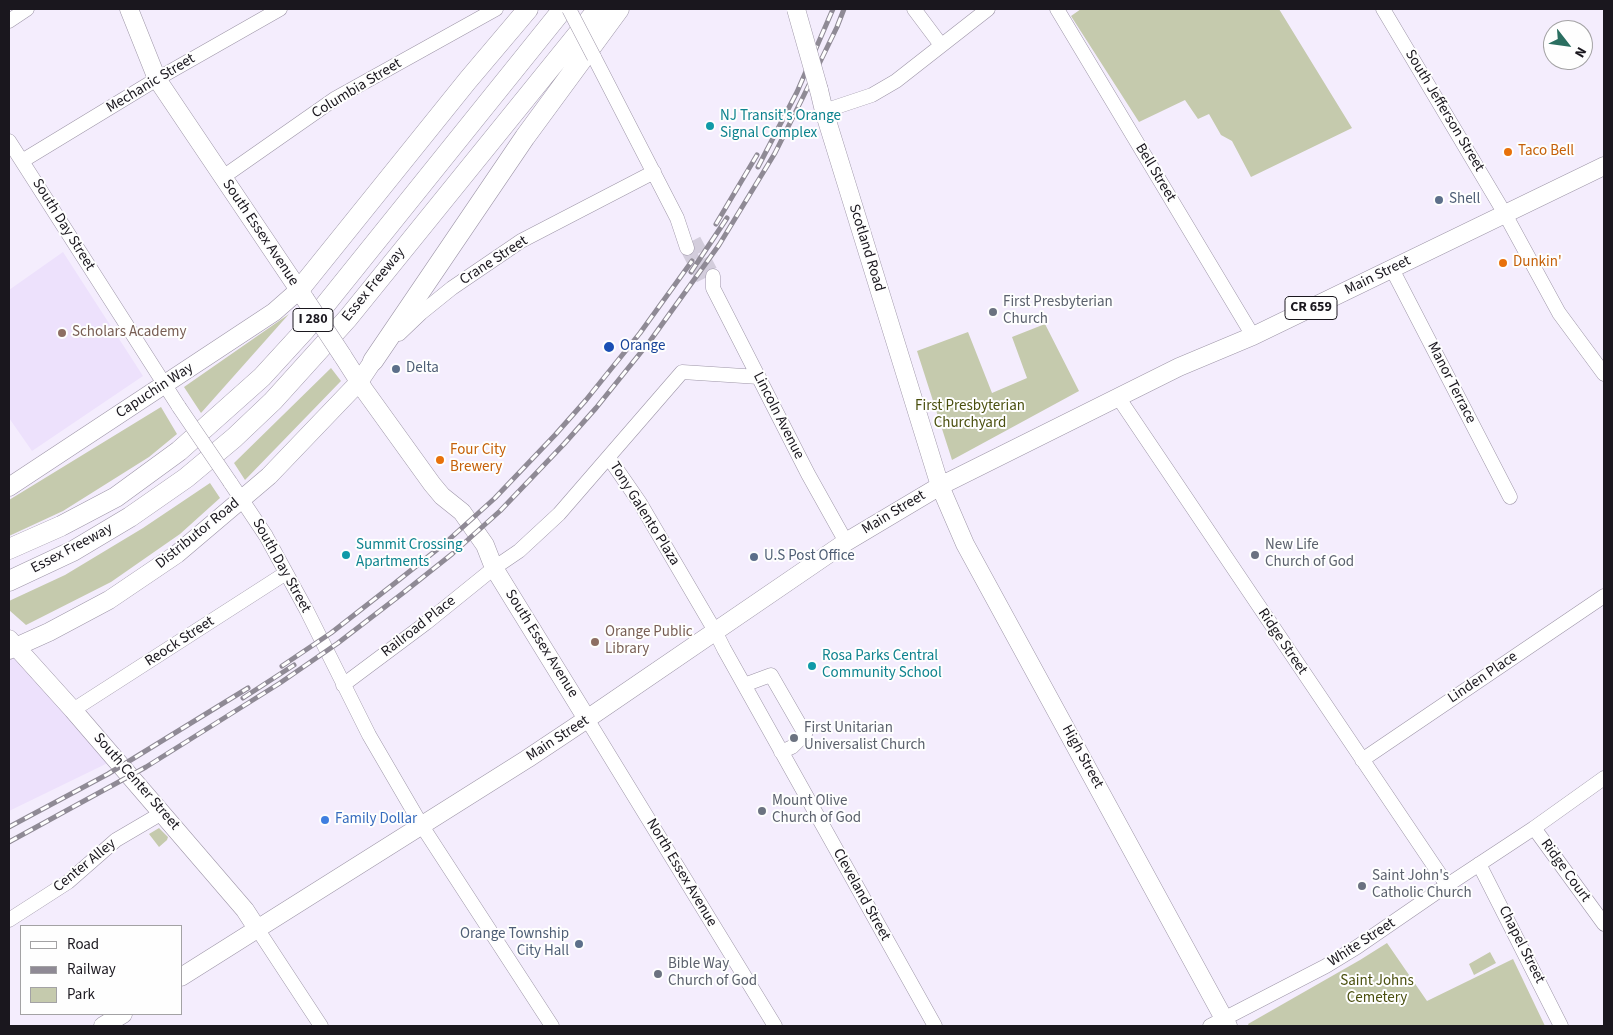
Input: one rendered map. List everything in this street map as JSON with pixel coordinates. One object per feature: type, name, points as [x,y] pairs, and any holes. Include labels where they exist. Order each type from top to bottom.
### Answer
[{"type":"highway","points":[[302,295],[468,80],[528,9]]},
{"type":"highway","name":"Essex Freeway","points":[[9,549],[61,526],[116,497],[178,452],[262,376],[305,330],[563,9]]},
{"type":"highway","name":"Essex Freeway","points":[[9,581],[73,551],[130,517],[186,478],[234,438],[273,401],[348,318],[598,9]]},
{"type":"highway","points":[[373,361],[525,137],[619,9]]},
{"type":"main road","name":"South Essex Avenue","points":[[129,9],[157,79],[359,382],[442,496],[462,512],[485,545],[494,568],[588,719]]},
{"type":"main road","name":"Scotland Road","points":[[796,9],[824,111],[940,486]]},
{"type":"main road","name":"Main Street","points":[[182,977],[588,719],[846,542],[940,486],[1179,367],[1253,336],[1604,166]]},
{"type":"main road","name":"Capuchin Way","points":[[9,487],[302,295]]},
{"type":"main road","name":"Crane Street","points":[[359,382],[373,361]]},
{"type":"main road","name":"Distributor Road","points":[[11,646],[49,632],[109,600],[178,554],[269,476],[359,382]]},
{"type":"main road","name":"High Street","points":[[940,486],[966,544],[1221,1024]]},
{"type":"main road","name":"South Center Street","points":[[11,646],[73,710],[245,910],[258,930]]},
{"type":"main road","points":[[102,1026],[121,1015]]},
{"type":"street","points":[[9,21],[27,9]]},
{"type":"street","name":"Mechanic Street","points":[[22,161],[157,79],[280,9]]},
{"type":"street","name":"Columbia Street","points":[[223,177],[336,98],[496,9]]},
{"type":"street","points":[[569,9],[691,244]]},
{"type":"street","points":[[914,9],[941,45]]},
{"type":"street","points":[[824,111],[872,95],[896,81],[988,9]]},
{"type":"street","name":"Bell Street","points":[[1057,9],[1253,336]]},
{"type":"street","name":"South Jefferson Street","points":[[1382,9],[1506,214],[1559,313],[1604,374]]},
{"type":"street","name":"South Day Street","points":[[9,141],[179,407],[266,536],[369,735],[422,826],[552,1026]]},
{"type":"street","name":"Crane Street","points":[[373,361],[421,312],[485,265],[521,241],[654,172]]},
{"type":"street","name":"Manor Terrace","points":[[1392,269],[1510,497]]},
{"type":"street","name":"Lincoln Avenue","points":[[711,283],[808,474],[846,542]]},
{"type":"street","points":[[609,458],[682,372],[759,377]]},
{"type":"street","name":"Ridge Street","points":[[1118,397],[1447,885]]},
{"type":"street","name":"Tony Galento Plaza","points":[[494,568],[519,551],[560,514],[609,458],[640,503],[715,631]]},
{"type":"street","name":"Railroad Place","points":[[343,685],[426,623],[494,568]]},
{"type":"street","name":"Reock Street","points":[[73,710],[286,573]]},
{"type":"street","name":"Linden Place","points":[[1362,760],[1604,596]]},
{"type":"street","name":"Cleveland Street","points":[[715,631],[935,1026]]},
{"type":"street","points":[[744,685],[771,675],[805,734],[792,746],[781,752]]},
{"type":"street","name":"North Essex Avenue","points":[[588,719],[775,1026]]},
{"type":"street","name":"White Street","points":[[1221,1024],[1358,947],[1447,885],[1534,828],[1604,778]]},
{"type":"street","name":"Center Alley","points":[[9,920],[68,882],[116,840],[162,813]]},
{"type":"street","name":"Ridge Court","points":[[1534,828],[1601,919]]},
{"type":"street","name":"Chapel Street","points":[[1480,864],[1561,1026]]},
{"type":"street","points":[[258,930],[321,1026]]},
{"type":"shaded area","name":"Scholars Academy","points":[[63,252],[143,376],[32,451],[9,418],[9,290]]},
{"type":"shaded area","points":[[9,638],[116,759],[9,811]]},
{"type":"green space","points":[[1081,9],[1279,9],[1352,128],[1251,177],[1232,141],[1221,135],[1209,114],[1198,119],[1185,100],[1139,122],[1071,16]]},
{"type":"green space","points":[[289,314],[201,413],[184,387]]},
{"type":"green space","name":"First Presbyterian Churchyard","points":[[1045,324],[1079,391],[952,460],[917,351],[968,332],[992,393],[1027,378],[1012,337]]},
{"type":"green space","points":[[331,368],[341,381],[245,480],[234,463]]},
{"type":"green space","points":[[161,407],[177,434],[149,457],[63,511],[9,536],[9,500]]},
{"type":"green space","points":[[210,483],[220,498],[180,534],[111,582],[26,625],[9,610],[9,601],[65,575],[143,528]]},
{"type":"green space","points":[[159,828],[168,837],[159,847],[149,834]]},
{"type":"green space","name":"Saint Johns Cemetery","points":[[1387,943],[1427,1001],[1513,959],[1545,1026],[1249,1026],[1248,1024]]},
{"type":"green space","points":[[1490,952],[1496,963],[1474,975],[1469,964]]},
{"type":"tunnel","points":[[694,240],[713,276]]},
{"type":"tunnel","points":[[687,248],[706,285]]},
{"type":"railway","points":[[758,167],[797,92],[833,9]]},
{"type":"railway","points":[[9,842],[146,767],[280,683],[338,643],[403,593],[452,554],[500,511],[596,408],[650,341],[719,245],[775,153],[844,9]]},
{"type":"railway","points":[[716,224],[757,155]]},
{"type":"railway","points":[[691,272],[727,218]]},
{"type":"railway","points":[[282,666],[331,633],[395,583],[444,544],[495,498],[586,400],[640,333],[692,261]]},
{"type":"railway","points":[[243,698],[294,665]]},
{"type":"railway","points":[[9,827],[108,774],[248,688]]},
{"type":"place","name":"NJ Transit's Orange Signal Complex","points":[[710,126]]},
{"type":"place","name":"Taco Bell","points":[[1508,152]]},
{"type":"place","name":"Shell","points":[[1439,200]]},
{"type":"place","name":"Dunkin'","points":[[1503,263]]},
{"type":"place","name":"First Presbyterian Church","points":[[993,312]]},
{"type":"place","name":"Scholars Academy","points":[[62,333]]},
{"type":"place","name":"Orange","points":[[609,347]]},
{"type":"place","name":"Delta","points":[[396,369]]},
{"type":"place","name":"Four City Brewery","points":[[440,460]]},
{"type":"place","name":"Summit Crossing Apartments","points":[[346,555]]},
{"type":"place","name":"New Life Church of God","points":[[1255,555]]},
{"type":"place","name":"U.S Post Office","points":[[754,557]]},
{"type":"place","name":"Orange Public Library","points":[[595,642]]},
{"type":"place","name":"Rosa Parks Central Community School","points":[[812,666]]},
{"type":"place","name":"First Unitarian Universalist Church","points":[[794,738]]},
{"type":"place","name":"Mount Olive Church of God","points":[[762,811]]},
{"type":"place","name":"Family Dollar","points":[[325,820]]},
{"type":"place","name":"Saint John's Catholic Church","points":[[1362,886]]},
{"type":"place","name":"Orange Township City Hall","points":[[579,944]]},
{"type":"place","name":"Bible Way Church of God","points":[[658,974]]}]
